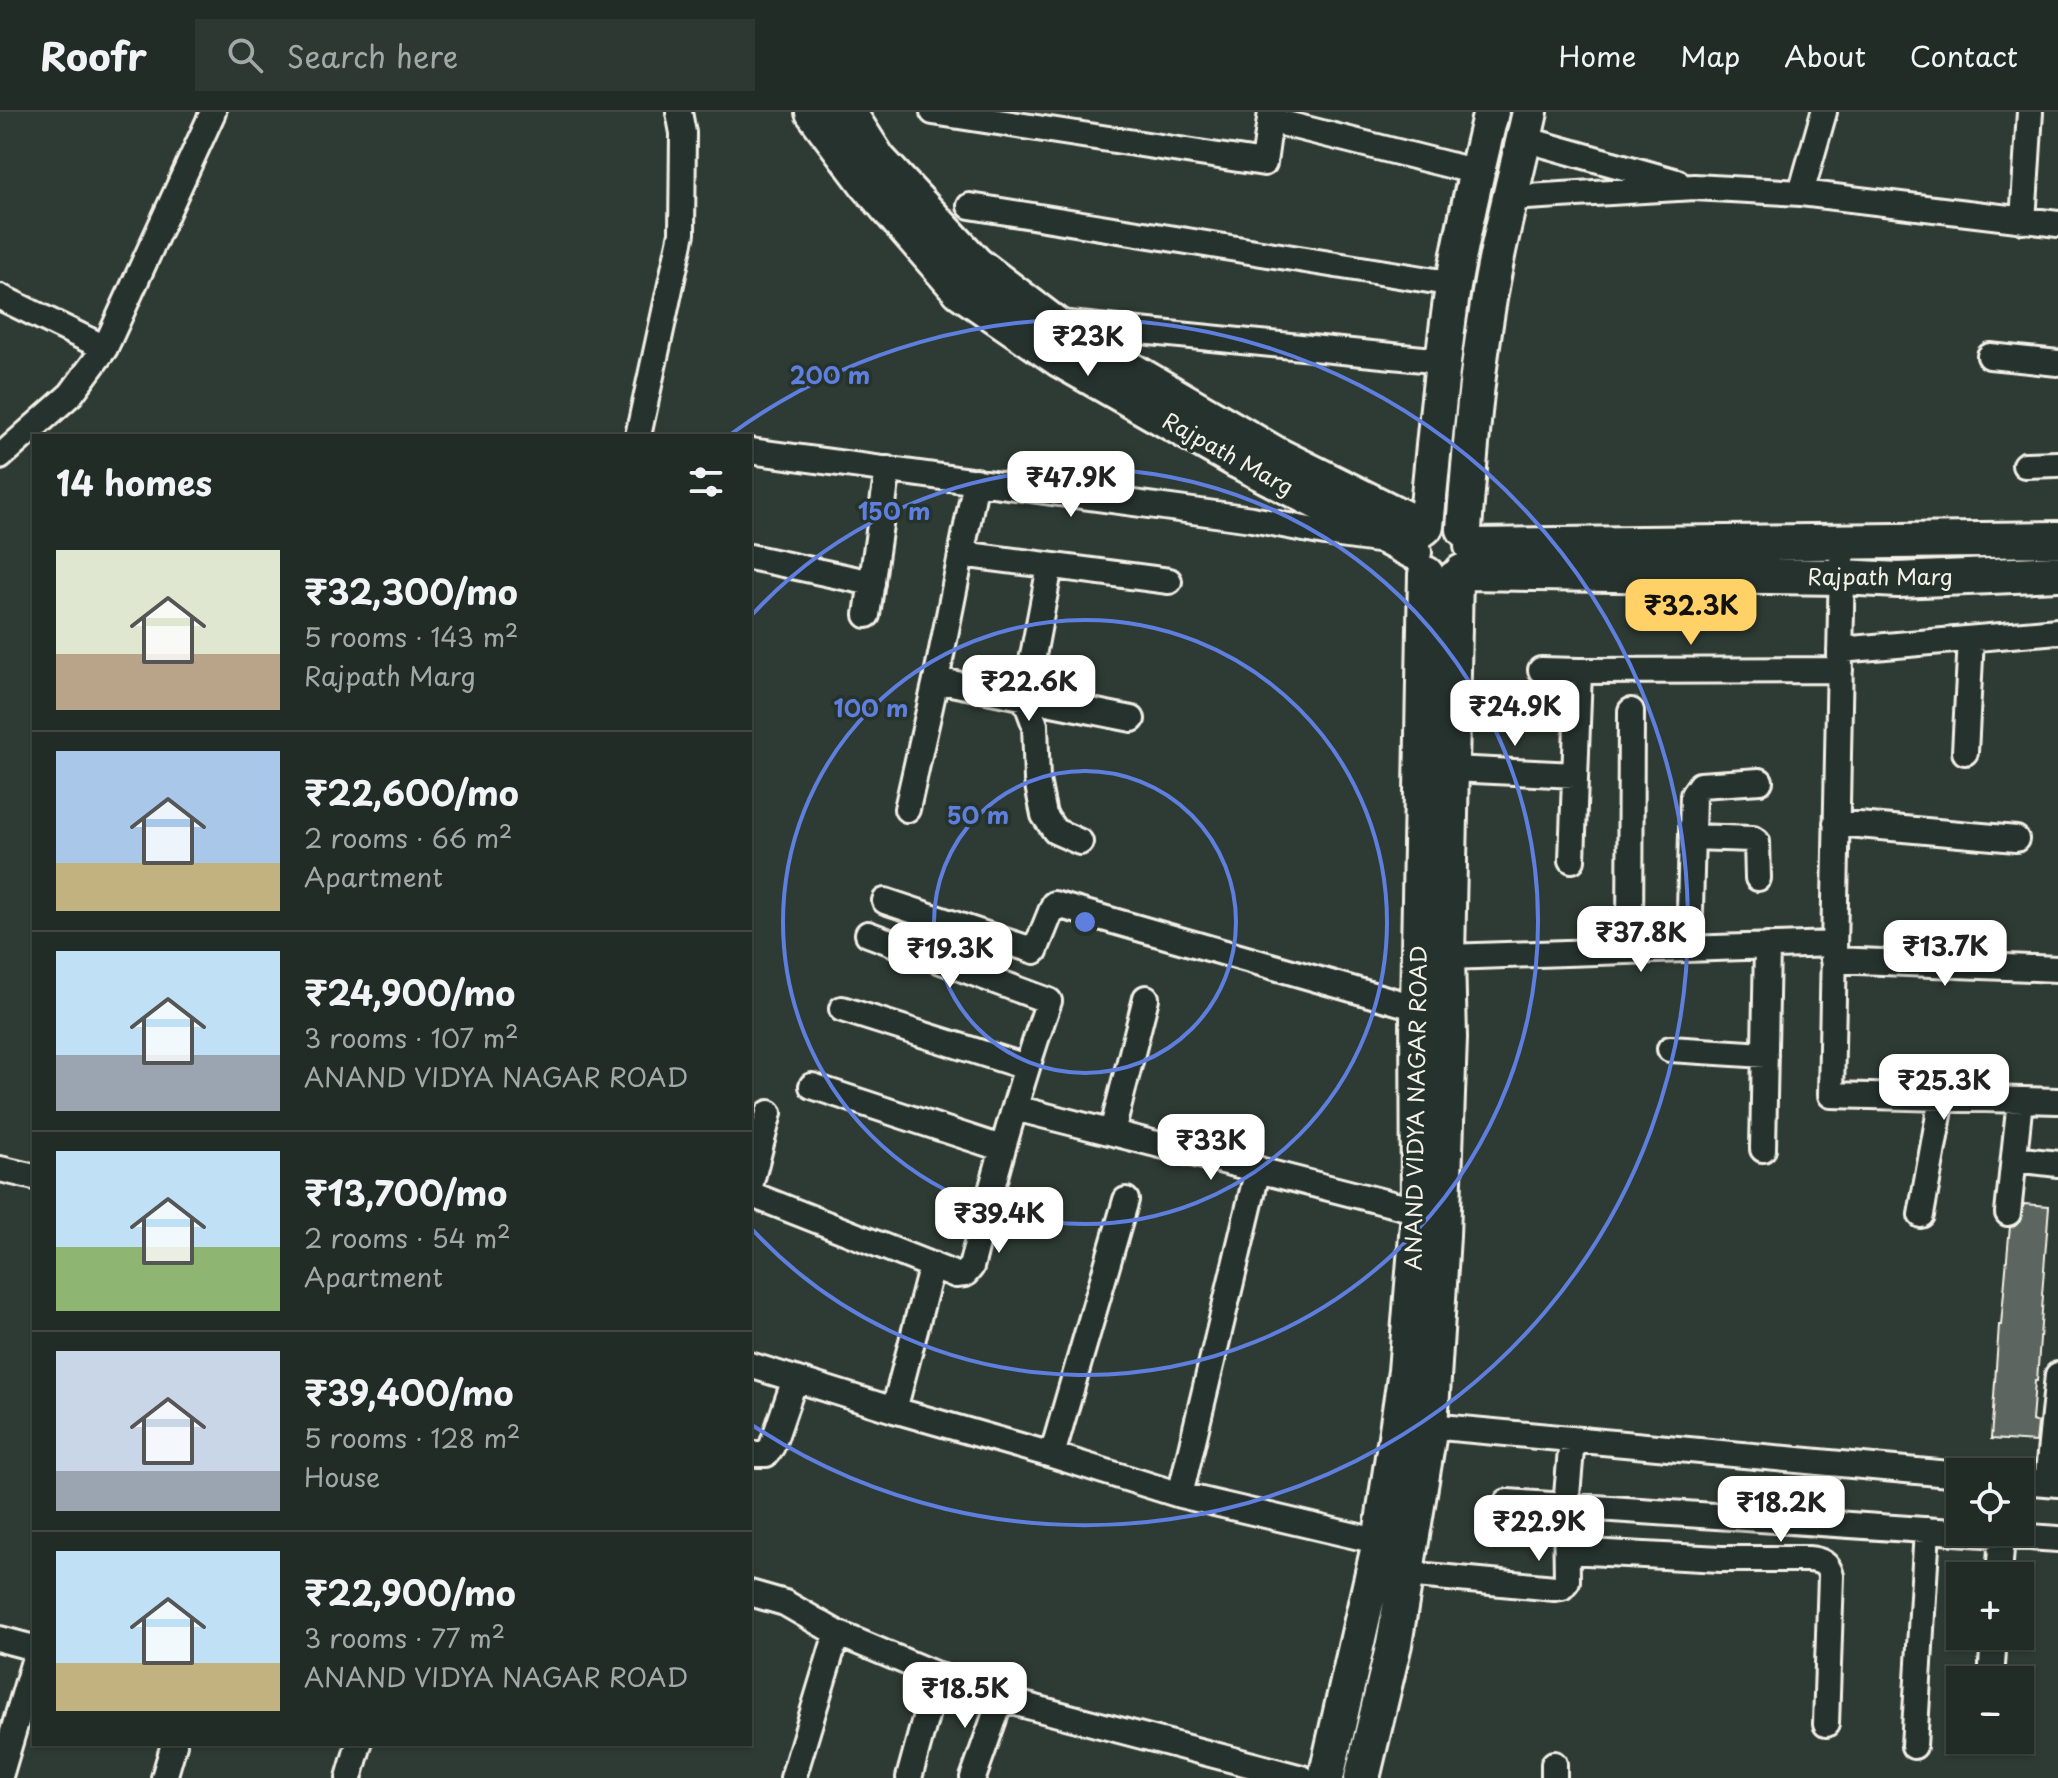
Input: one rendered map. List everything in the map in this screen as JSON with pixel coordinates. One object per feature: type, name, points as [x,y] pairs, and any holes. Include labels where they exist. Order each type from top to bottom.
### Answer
[{"type":"main road","name":"Rajpath Marg","points":[[813,112],[867,184],[960,291],[1059,359],[1238,461],[1438,550],[1898,580],[2058,573]]},
{"type":"main road","name":"Rajpath Marg","points":[[848,112],[878,159],[976,264],[1064,331],[1438,550],[2058,539]]},
{"type":"main road","name":"ANAND VIDYA NAGAR ROAD","points":[[1362,1778],[1394,1644],[1406,1371],[1419,1211],[1418,1008],[1443,361],[1454,284],[1491,112]]},
{"type":"main road","name":"ANAND VIDYA NAGAR ROAD","points":[[1326,1778],[1399,1555],[1430,1426],[1442,1236],[1449,1038],[1447,957],[1452,769],[1438,550],[1471,428],[1496,260],[1527,126]]},
{"type":"street","points":[[0,457],[71,394],[105,348],[213,112]]},
{"type":"street","points":[[638,434],[682,233],[683,133],[679,112]]},
{"type":"street","points":[[933,112],[1264,163],[1271,116],[1477,172]]},
{"type":"street","points":[[1801,193],[1824,112]]},
{"type":"street","points":[[2023,112],[2030,112],[2023,221]]},
{"type":"street","points":[[1527,126],[1694,187]]},
{"type":"street","points":[[1511,198],[1694,187],[1801,193],[2058,224]]},
{"type":"street","points":[[970,206],[1454,284]]},
{"type":"street","points":[[0,297],[105,348]]},
{"type":"street","points":[[1053,322],[1443,361]]},
{"type":"street","points":[[1990,356],[2058,363]]},
{"type":"street","points":[[752,451],[1252,519],[1438,550]]},
{"type":"street","points":[[2025,465],[2058,464]]},
{"type":"street","points":[[867,615],[888,469]]},
{"type":"street","points":[[907,809],[976,481]]},
{"type":"street","points":[[1842,542],[1831,1095],[2058,1101]]},
{"type":"street","points":[[961,554],[1169,581]]},
{"type":"street","points":[[752,557],[872,583]]},
{"type":"street","points":[[1050,566],[1025,698],[1035,725],[1037,780],[1044,815],[1055,831],[1080,842]]},
{"type":"street","points":[[1541,670],[1840,660],[1971,639],[2058,631]]},
{"type":"street","points":[[1965,752],[1971,639]]},
{"type":"street","points":[[1572,860],[1579,671]]},
{"type":"street","points":[[936,680],[1132,719]]},
{"type":"street","points":[[1630,951],[1631,711]]},
{"type":"street","points":[[1452,769],[1575,775]]},
{"type":"street","points":[[1689,949],[1693,795],[1700,785],[1760,781]]},
{"type":"street","points":[[1836,823],[2016,839]]},
{"type":"street","points":[[1692,837],[1753,839],[1757,842],[1758,878]]},
{"type":"street","points":[[885,901],[1035,951],[1054,904],[1418,1008]]},
{"type":"street","points":[[752,1195],[956,1275],[965,1274],[971,1267],[1001,1148],[1049,1001],[868,934]]},
{"type":"street","points":[[1447,957],[1767,946],[2058,969]]},
{"type":"street","points":[[1763,1149],[1767,946]]},
{"type":"street","points":[[1112,1132],[1146,998]]},
{"type":"street","points":[[842,1009],[1026,1067]]},
{"type":"street","points":[[1670,1049],[1765,1055]]},
{"type":"street","points":[[812,1086],[1001,1148]]},
{"type":"street","points":[[1921,1215],[1942,1098]]},
{"type":"street","points":[[2008,1213],[2020,1100]]},
{"type":"street","points":[[1015,1108],[1419,1211]]},
{"type":"street","points":[[752,1178],[769,1113]]},
{"type":"street","points":[[2014,1159],[2058,1164]]},
{"type":"street","points":[[1180,1495],[1258,1169]]},
{"type":"street","points":[[2,1175],[32,1177]]},
{"type":"street","points":[[1052,1455],[1126,1200]]},
{"type":"street","points":[[894,1410],[932,1265]]},
{"type":"street","points":[[752,1366],[1180,1495],[1399,1555],[1555,1588],[1562,1587],[1567,1581],[1566,1506],[1572,1439]]},
{"type":"street","points":[[2052,1484],[2058,1375]]},
{"type":"street","points":[[752,1454],[766,1454],[772,1446],[795,1379]]},
{"type":"street","points":[[1430,1426],[1946,1474]]},
{"type":"street","points":[[1507,1502],[1946,1531]]},
{"type":"street","points":[[1914,1746],[1927,1530]]},
{"type":"street","points":[[2034,1537],[2058,1539]]},
{"type":"street","points":[[1568,1551],[1721,1559],[1808,1559],[1825,1563],[1831,1576],[1826,1724]]},
{"type":"street","points":[[752,1594],[785,1603],[837,1633],[1001,1699],[1302,1778]]},
{"type":"street","points":[[793,1778],[837,1633]]},
{"type":"street","points":[[0,1639],[32,1647]]},
{"type":"street","points":[[0,1776],[32,1668]]},
{"type":"street","points":[[909,1778],[937,1675]]},
{"type":"street","points":[[973,1778],[1001,1699]]},
{"type":"street","points":[[164,1778],[173,1746]]},
{"type":"street","points":[[349,1778],[352,1746]]},
{"type":"building","points":[[2024,1204],[2049,1206],[2032,1421],[2038,1423],[2036,1442],[1991,1439],[2010,1227],[2020,1221]]}]
